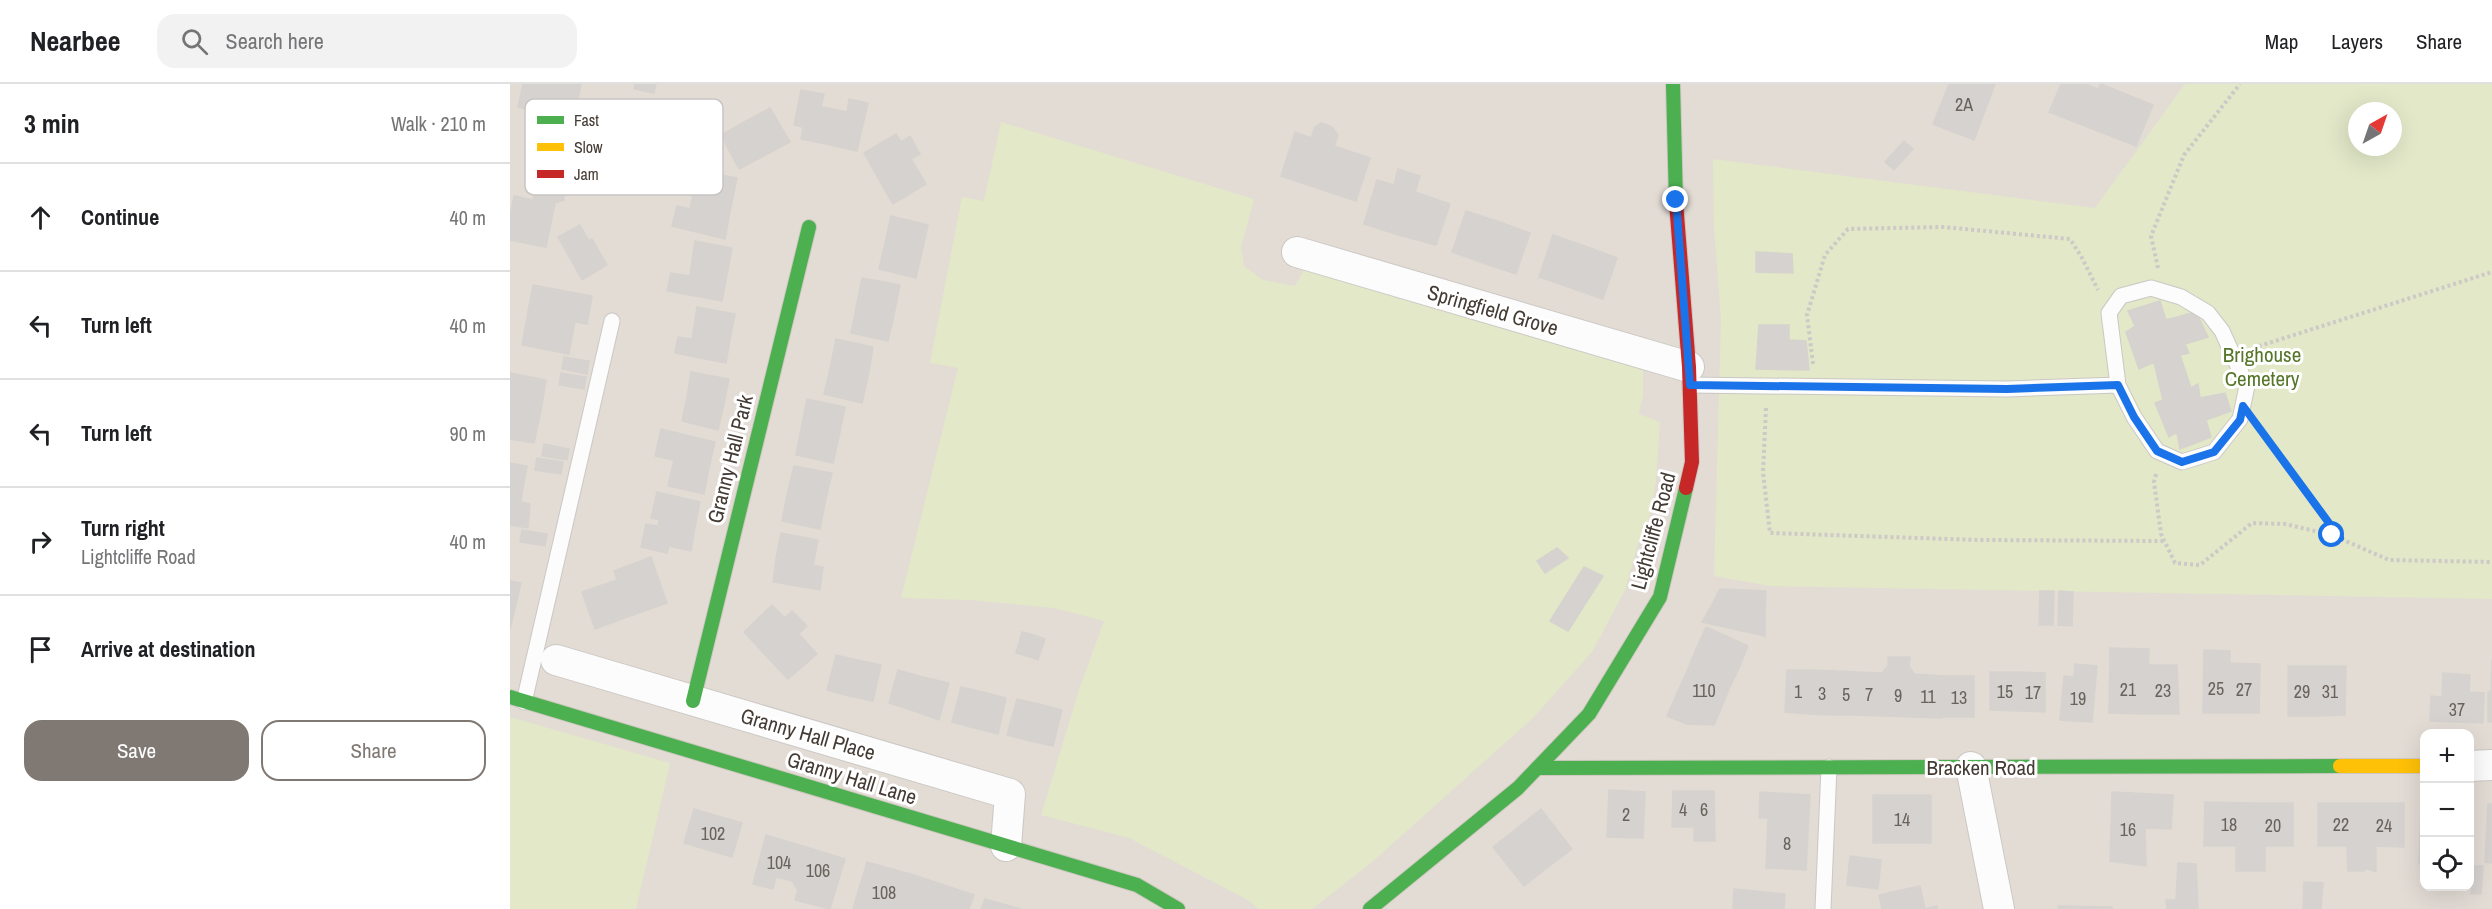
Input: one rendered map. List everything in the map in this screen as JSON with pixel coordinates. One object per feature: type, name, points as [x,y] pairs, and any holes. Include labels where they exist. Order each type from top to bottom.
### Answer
[{"type":"street","name":"Lightcliffe Road","points":[[1370,909],[1518,788],[1589,714],[1660,597],[1692,462],[1690,376],[1676,200],[1673,84]]},
{"type":"street","name":"Granny Hall Park","points":[[693,701],[809,227]]},
{"type":"street","name":"Springfield Grove","points":[[1298,252],[1690,376]]},
{"type":"street","name":"Granny Hall Place","points":[[556,660],[1010,794],[1006,846]]},
{"type":"street","name":"Granny Hall Lane","points":[[517,699],[1137,885],[1178,909]]},
{"type":"street","points":[[2474,766],[2492,765]]},
{"type":"street","name":"Bracken Road","points":[[1537,768],[2420,766]]},
{"type":"street","points":[[1971,767],[2000,909]]},
{"type":"lane","points":[[2151,288],[2181,297],[2208,314],[2222,331],[2247,386],[2240,420],[2214,452],[2182,462],[2157,451],[2134,417],[2118,385],[2109,313],[2121,296],[2151,288]]},
{"type":"lane","points":[[517,699],[612,321]]},
{"type":"lane","points":[[1690,376],[1767,386],[2007,389],[2118,385]]},
{"type":"lane","points":[[1823,909],[1829,767]]},
{"type":"path","points":[[2163,292],[2151,236],[2184,155],[2240,84]]},
{"type":"path","points":[[1815,387],[1807,315],[1825,255],[1848,229],[1943,227],[2070,239],[2081,256],[2109,313]]},
{"type":"path","points":[[2232,354],[2492,272]]},
{"type":"path","points":[[1767,386],[1763,472],[1770,533],[1979,540],[2164,541]]},
{"type":"path","points":[[2243,406],[2340,538]]},
{"type":"path","points":[[2162,454],[2154,483],[2164,541],[2175,563],[2200,565],[2252,523],[2285,524],[2340,538],[2389,560],[2492,562]]},
{"type":"shaded area","points":[[510,84],[2492,84],[2492,909],[510,909]]},
{"type":"green space","name":"Brighouse Cemetery","points":[[2185,84],[2492,84],[2492,599],[1770,586],[1714,576],[1721,320],[1714,228],[1713,159],[2095,208]]},
{"type":"green space","points":[[1001,122],[1254,199],[1241,247],[1244,266],[1263,280],[1295,286],[1305,268],[1643,370],[1643,395],[1639,414],[1660,422],[1656,482],[1649,519],[1638,544],[1625,590],[1592,652],[1533,718],[1371,863],[1312,909],[1258,909],[1248,900],[1129,838],[1041,815],[1080,687],[1104,621],[1054,608],[970,600],[901,598],[958,368],[930,363],[962,197],[984,201]]},
{"type":"green space","points":[[510,717],[670,763],[636,909],[510,909]]},
{"type":"building","points":[[523,84],[551,84],[548,99],[525,99],[525,109],[518,107]]},
{"type":"building","points":[[551,84],[581,84],[578,99],[548,99]]},
{"type":"building","points":[[635,84],[656,84],[654,93],[634,89]]},
{"type":"building","points":[[1949,84],[1995,84],[1974,140],[1933,124]]},
{"type":"building","points":[[2061,84],[2086,84],[2098,89],[2101,84],[2153,105],[2136,146],[2049,112]]},
{"type":"building","points":[[801,90],[824,94],[821,107],[828,108],[821,143],[801,139],[803,127],[794,125]]},
{"type":"building","points":[[849,99],[868,103],[857,151],[821,143],[828,108],[847,112]]},
{"type":"building","points":[[770,108],[790,142],[762,157],[744,122]]},
{"type":"building","points":[[744,122],[762,157],[739,169],[723,139],[723,134]]},
{"type":"building","points":[[1321,123],[1332,127],[1338,135],[1320,189],[1281,176],[1295,132],[1311,138],[1315,127]]},
{"type":"building","points":[[896,134],[901,142],[910,136],[920,154],[878,178],[864,153]]},
{"type":"building","points":[[1904,141],[1913,149],[1894,170],[1885,162]]},
{"type":"building","points":[[1334,146],[1370,158],[1356,201],[1320,189]]},
{"type":"building","points":[[911,159],[926,184],[893,204],[878,178]]},
{"type":"building","points":[[1398,169],[1420,176],[1402,236],[1364,224],[1377,180],[1394,185]]},
{"type":"building","points":[[723,175],[737,178],[731,207],[692,200],[693,195],[723,195]]},
{"type":"building","points":[[1415,192],[1450,204],[1436,245],[1402,236]]},
{"type":"building","points":[[534,195],[564,195],[564,200],[555,203],[546,247],[510,240],[510,217],[514,196],[533,200]]},
{"type":"building","points":[[692,200],[731,207],[725,239],[672,226],[677,206],[690,209]]},
{"type":"building","points":[[1466,211],[1497,221],[1483,263],[1452,252]]},
{"type":"building","points":[[891,216],[928,225],[922,252],[885,243]]},
{"type":"building","points":[[1497,221],[1530,233],[1516,274],[1483,263]]},
{"type":"building","points":[[580,225],[589,241],[567,253],[558,237]]},
{"type":"building","points":[[1553,235],[1585,246],[1571,288],[1539,277]]},
{"type":"building","points":[[592,239],[607,265],[582,280],[567,253]]},
{"type":"building","points":[[695,241],[732,248],[727,275],[691,268]]},
{"type":"building","points":[[885,243],[922,252],[916,278],[879,269]]},
{"type":"building","points":[[1585,246],[1617,258],[1603,299],[1571,288]]},
{"type":"building","points":[[1756,252],[1792,254],[1793,273],[1756,272]]},
{"type":"building","points":[[691,268],[727,275],[722,301],[667,291],[671,273],[690,276]]},
{"type":"building","points":[[862,278],[900,285],[894,315],[856,308]]},
{"type":"building","points":[[533,285],[592,296],[587,324],[528,312]]},
{"type":"building","points":[[2160,301],[2166,320],[2196,312],[2208,337],[2185,344],[2189,353],[2180,355],[2191,388],[2198,384],[2200,398],[2225,393],[2231,411],[2206,420],[2211,437],[2180,449],[2177,432],[2169,437],[2155,403],[2163,400],[2154,362],[2139,369],[2126,332],[2135,326],[2128,311]]},
{"type":"building","points":[[697,307],[735,314],[730,340],[693,333]]},
{"type":"building","points":[[856,308],[894,315],[888,341],[851,333]]},
{"type":"building","points":[[528,312],[575,321],[569,354],[522,345]]},
{"type":"building","points":[[1759,325],[1789,325],[1789,340],[1806,341],[1809,370],[1756,369]]},
{"type":"building","points":[[693,333],[730,340],[726,363],[675,353],[678,337],[692,339]]},
{"type":"building","points":[[836,339],[873,347],[868,377],[830,369]]},
{"type":"building","points":[[564,357],[589,361],[587,374],[562,369]]},
{"type":"building","points":[[830,369],[868,377],[862,403],[824,394]]},
{"type":"building","points":[[691,372],[729,379],[724,404],[687,397]]},
{"type":"building","points":[[510,373],[546,380],[541,411],[510,405]]},
{"type":"building","points":[[561,373],[586,377],[584,389],[559,385]]},
{"type":"building","points":[[687,397],[724,404],[718,430],[682,421]]},
{"type":"building","points":[[807,399],[845,407],[839,437],[801,429]]},
{"type":"building","points":[[510,405],[541,411],[534,443],[510,439]]},
{"type":"building","points":[[661,429],[715,442],[709,468],[655,456]]},
{"type":"building","points":[[801,429],[839,437],[833,463],[796,455]]},
{"type":"building","points":[[544,444],[569,449],[567,460],[542,456]]},
{"type":"building","points":[[537,458],[563,462],[561,474],[535,470]]},
{"type":"building","points":[[674,460],[709,468],[704,494],[668,486]]},
{"type":"building","points":[[510,463],[527,466],[522,494],[510,492]]},
{"type":"building","points":[[794,466],[832,473],[825,503],[787,495]]},
{"type":"building","points":[[510,492],[522,494],[521,502],[530,504],[528,528],[510,525]]},
{"type":"building","points":[[657,492],[700,502],[695,527],[651,518]]},
{"type":"building","points":[[787,495],[825,503],[820,529],[782,521]]},
{"type":"building","points":[[659,520],[695,527],[691,551],[669,546],[667,553],[641,547],[646,524],[658,526]]},
{"type":"building","points":[[522,530],[547,534],[545,546],[520,542]]},
{"type":"building","points":[[781,533],[818,540],[813,566],[776,559]]},
{"type":"building","points":[[1557,548],[1568,558],[1545,573],[1537,561]]},
{"type":"building","points":[[651,557],[667,603],[630,616],[614,571]]},
{"type":"building","points":[[776,559],[823,567],[820,590],[773,582]]},
{"type":"building","points":[[1584,567],[1603,576],[1568,631],[1550,621]]},
{"type":"building","points":[[617,580],[630,616],[595,629],[582,592]]},
{"type":"building","points":[[510,581],[521,583],[510,629]]},
{"type":"building","points":[[1720,589],[1766,591],[1765,611],[1710,608]]},
{"type":"building","points":[[2040,591],[2054,591],[2053,625],[2039,625]]},
{"type":"building","points":[[2059,591],[2073,592],[2072,626],[2058,625]]},
{"type":"building","points":[[772,605],[785,618],[792,611],[807,626],[770,660],[744,632]]},
{"type":"building","points":[[1710,608],[1765,611],[1765,636],[1702,622]]},
{"type":"building","points":[[1706,627],[1748,646],[1739,668],[1696,649]]},
{"type":"building","points":[[1022,632],[1034,635],[1027,656],[1016,653]]},
{"type":"building","points":[[799,634],[817,654],[788,679],[770,660]]},
{"type":"building","points":[[1034,635],[1045,639],[1038,660],[1027,656]]},
{"type":"building","points":[[2110,648],[2149,649],[2147,714],[2109,713]]},
{"type":"building","points":[[1696,649],[1739,668],[1729,689],[1687,671]]},
{"type":"building","points":[[2204,650],[2230,651],[2229,713],[2203,713]]},
{"type":"building","points":[[836,655],[858,660],[849,696],[827,690]]},
{"type":"building","points":[[1888,657],[1910,657],[1909,666],[1914,674],[1913,717],[1881,716],[1882,673],[1888,666]]},
{"type":"building","points":[[858,660],[881,665],[873,701],[849,696]]},
{"type":"building","points":[[2492,660],[2492,722],[2488,722],[2488,692],[2491,692]]},
{"type":"building","points":[[2229,663],[2260,664],[2259,713],[2229,713]]},
{"type":"building","points":[[2075,664],[2097,666],[2092,722],[2060,720],[2064,676],[2074,677]]},
{"type":"building","points":[[2148,665],[2177,665],[2179,714],[2147,714]]},
{"type":"building","points":[[2288,666],[2315,666],[2315,716],[2288,716]]},
{"type":"building","points":[[2315,666],[2346,666],[2345,715],[2315,716]]},
{"type":"building","points":[[898,670],[923,677],[914,711],[889,703]]},
{"type":"building","points":[[1787,670],[1810,670],[1809,714],[1785,712]]},
{"type":"building","points":[[1810,670],[1836,671],[1834,715],[1809,714]]},
{"type":"building","points":[[1687,671],[1729,689],[1721,709],[1678,691]]},
{"type":"building","points":[[1836,671],[1858,672],[1856,715],[1834,715]]},
{"type":"building","points":[[1858,672],[1882,673],[1881,716],[1856,715]]},
{"type":"building","points":[[1990,672],[2021,672],[2019,711],[1990,710]]},
{"type":"building","points":[[2021,672],[2045,673],[2045,712],[2019,711]]},
{"type":"building","points":[[2443,673],[2470,675],[2469,692],[2484,693],[2483,723],[2430,721],[2431,696],[2442,697]]},
{"type":"building","points":[[1914,674],[1944,676],[1942,718],[1913,717]]},
{"type":"building","points":[[1944,676],[1974,676],[1974,717],[1943,717]]},
{"type":"building","points":[[923,677],[949,683],[939,720],[914,711]]},
{"type":"building","points":[[961,687],[983,692],[974,728],[952,722]]},
{"type":"building","points":[[1678,691],[1721,709],[1714,725],[1687,724],[1667,716]]},
{"type":"building","points":[[983,692],[1006,698],[998,734],[974,728]]},
{"type":"building","points":[[1017,699],[1039,704],[1030,741],[1007,735]]},
{"type":"building","points":[[1039,704],[1062,710],[1053,746],[1030,741]]},
{"type":"building","points":[[1609,790],[1645,792],[1643,838],[1607,837]]},
{"type":"building","points":[[1673,791],[1694,791],[1694,827],[1672,827]]},
{"type":"building","points":[[1694,791],[1714,791],[1715,841],[1694,841]]},
{"type":"building","points":[[1760,792],[1810,795],[1806,870],[1766,868],[1768,818],[1759,818]]},
{"type":"building","points":[[2112,792],[2173,795],[2171,829],[2145,828],[2146,866],[2110,861]]},
{"type":"building","points":[[1873,795],[1931,795],[1931,843],[1873,843]]},
{"type":"building","points":[[2205,802],[2253,803],[2253,871],[2236,871],[2236,846],[2204,846]]},
{"type":"building","points":[[2253,803],[2293,803],[2293,846],[2265,846],[2265,871],[2253,871]]},
{"type":"building","points":[[2318,803],[2364,803],[2364,871],[2348,871],[2347,846],[2318,846]]},
{"type":"building","points":[[2364,803],[2404,803],[2404,847],[2376,846],[2376,872],[2364,868]]},
{"type":"building","points":[[2488,804],[2492,804],[2492,863],[2485,862]]},
{"type":"building","points":[[694,809],[742,823],[732,857],[684,843]]},
{"type":"building","points":[[1541,809],[1572,849],[1548,867],[1517,828]]},
{"type":"building","points":[[1517,828],[1548,867],[1524,886],[1493,847]]},
{"type":"building","points":[[766,835],[803,846],[792,881],[776,877],[773,889],[753,884]]},
{"type":"building","points":[[803,846],[845,859],[830,909],[795,900],[798,890],[792,881]]},
{"type":"building","points":[[1850,856],[1881,860],[1878,889],[1847,885]]},
{"type":"building","points":[[867,862],[914,875],[903,909],[853,909]]},
{"type":"building","points":[[2178,863],[2196,864],[2198,909],[2167,909],[2166,900],[2176,900]]},
{"type":"building","points":[[2474,866],[2483,866],[2481,894],[2471,894],[2471,891],[2474,891]]},
{"type":"building","points":[[914,875],[974,895],[969,909],[903,909]]},
{"type":"building","points":[[2304,882],[2323,883],[2321,909],[2303,909]]},
{"type":"building","points":[[1920,886],[1925,909],[1882,909],[1879,895]]},
{"type":"building","points":[[1734,889],[1785,894],[1784,909],[1733,909]]},
{"type":"building","points":[[985,899],[1021,909],[981,909]]},
{"type":"building","points":[[2058,906],[2112,907],[2112,909],[2058,909]]},
{"type":"traffic: fast","points":[[1673,84],[1676,202]]},
{"type":"traffic: fast","points":[[693,701],[809,227]]},
{"type":"traffic: fast","points":[[1370,909],[1518,788],[1589,714],[1660,597],[1686,488]]},
{"type":"traffic: fast","points":[[510,697],[1137,885],[1178,909]]},
{"type":"traffic: fast","points":[[1537,768],[2340,766]]},
{"type":"traffic: slow","points":[[2340,766],[2420,766]]},
{"type":"traffic: jam","points":[[1676,202],[1689,367],[1692,462],[1686,488]]},
{"type":"route","points":[[1676,200],[1690,385],[2007,389],[2118,385],[2134,417],[2157,451],[2182,462],[2214,452],[2240,420],[2243,406],[2340,538],[2332,535]]}]
